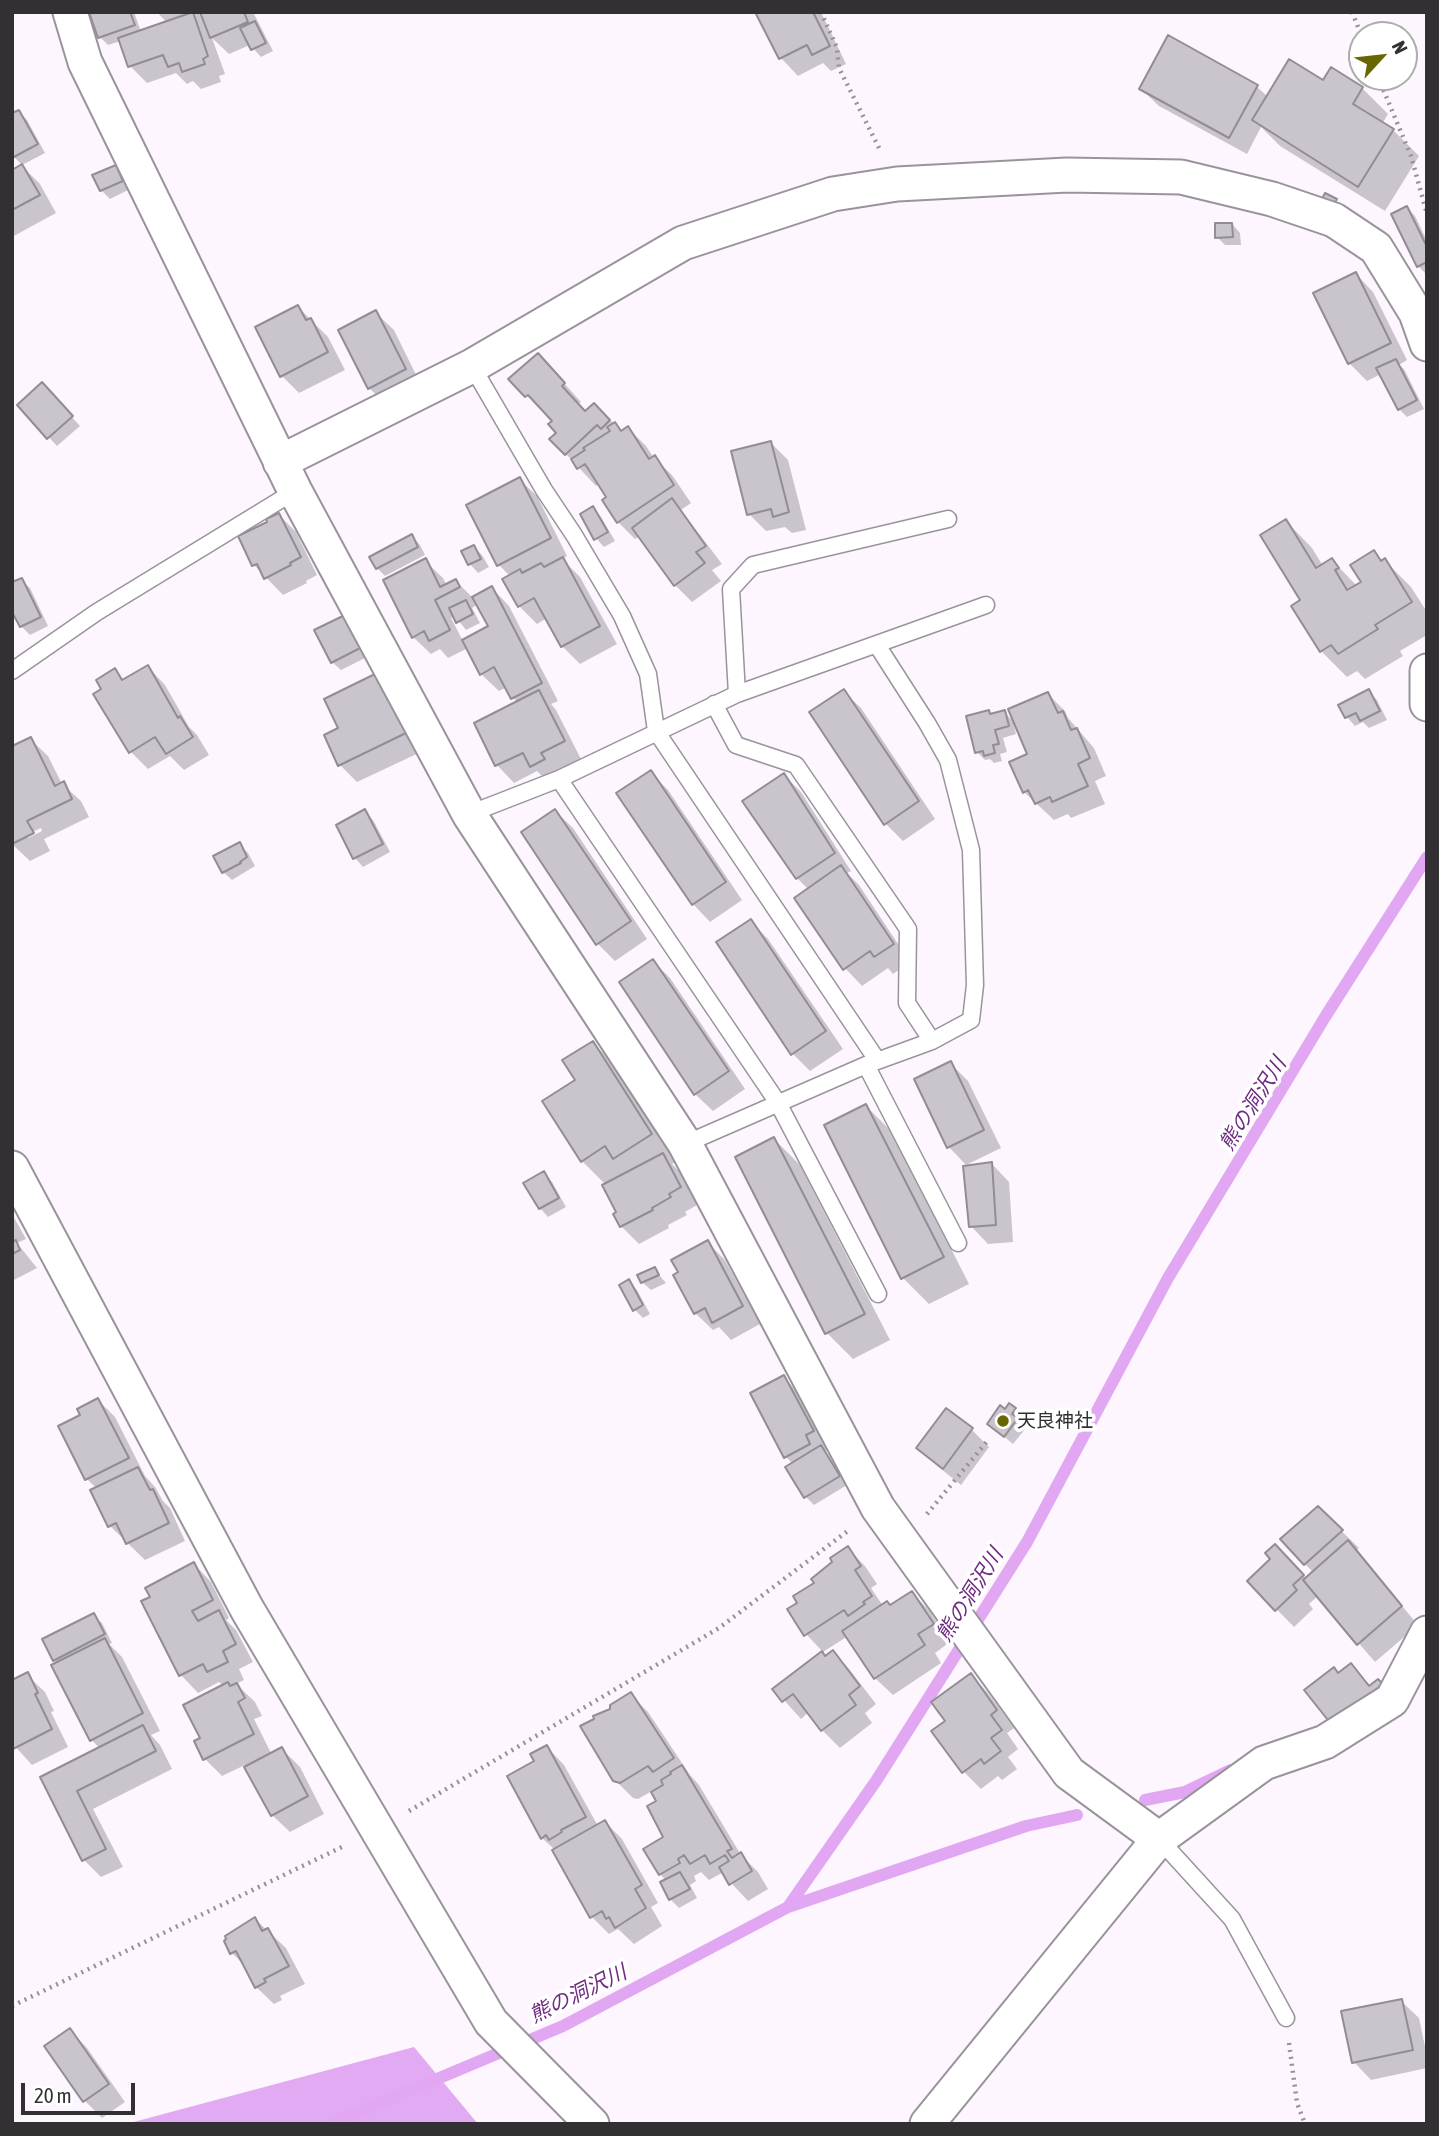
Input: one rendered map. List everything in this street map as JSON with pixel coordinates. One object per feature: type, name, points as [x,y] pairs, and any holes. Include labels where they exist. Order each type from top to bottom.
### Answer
[{"type":"street","points":[[70,12],[85,62],[280,462],[469,814],[685,1144],[878,1508],[1069,1773],[1159,1839]]},
{"type":"street","points":[[280,462],[472,366],[683,243],[832,194],[897,184],[1067,175],[1181,177],[1272,199],[1334,220],[1376,248],[1416,313],[1427,344]]},
{"type":"street","points":[[1427,671],[1427,704]]},
{"type":"street","points":[[12,1168],[247,1609],[491,2022],[592,2124]]},
{"type":"street","points":[[927,2124],[1159,1839],[1264,1763],[1325,1742],[1392,1700],[1427,1633]]},
{"type":"lane","points":[[472,366],[544,491],[622,615],[648,674],[656,731],[871,1062],[958,1243]]},
{"type":"lane","points":[[12,671],[97,612],[295,491]]},
{"type":"lane","points":[[737,694],[731,589],[753,565],[948,519]]},
{"type":"lane","points":[[469,814],[559,779],[737,694],[986,606]]},
{"type":"lane","points":[[685,1144],[871,1062],[932,1041],[971,1020],[975,985],[971,850],[948,760],[928,723],[877,645]]},
{"type":"lane","points":[[714,704],[736,746],[796,765],[908,929],[906,1003],[932,1041]]},
{"type":"lane","points":[[559,779],[778,1103],[878,1294]]},
{"type":"lane","points":[[1159,1839],[1232,1919],[1286,2018]]},
{"type":"path","points":[[821,12],[837,48],[839,68],[897,184]]},
{"type":"path","points":[[1384,91],[1411,156],[1427,214]]},
{"type":"path","points":[[936,1503],[989,1439]]},
{"type":"path","points":[[12,2006],[378,1829],[719,1628],[878,1508]]},
{"type":"path","points":[[1286,2018],[1297,2103],[1305,2124]]},
{"type":"shaded area","points":[[414,2047],[478,2124],[126,2124]]},
{"type":"building","points":[[89,12],[130,12],[135,25],[98,38]]},
{"type":"building","points":[[193,12],[208,56],[203,59],[205,64],[182,72],[179,63],[168,67],[163,55],[128,67],[118,38]]},
{"type":"building","points":[[200,12],[244,12],[248,22],[210,38]]},
{"type":"building","points":[[755,12],[813,12],[830,46],[812,55],[807,45],[779,59]]},
{"type":"building","points":[[255,21],[266,43],[251,50],[240,28]]},
{"type":"building","points":[[1168,35],[1258,85],[1229,138],[1139,89]]},
{"type":"building","points":[[1289,59],[1323,80],[1331,67],[1348,78],[1348,91],[1361,91],[1353,104],[1394,129],[1358,187],[1252,120]]},
{"type":"building","points":[[19,110],[38,144],[12,158],[12,113]]},
{"type":"building","points":[[22,164],[40,195],[12,210],[12,170]]},
{"type":"building","points":[[116,165],[123,181],[100,191],[92,175]]},
{"type":"building","points":[[1325,193],[1337,199],[1332,208],[1321,201]]},
{"type":"building","points":[[1407,206],[1427,247],[1427,262],[1417,267],[1391,214]]},
{"type":"building","points":[[1215,223],[1232,223],[1233,237],[1215,238]]},
{"type":"building","points":[[1356,272],[1391,343],[1348,364],[1313,293]]},
{"type":"building","points":[[298,305],[306,320],[311,318],[328,352],[280,377],[255,327]]},
{"type":"building","points":[[376,310],[406,369],[368,389],[338,330]]},
{"type":"building","points":[[538,353],[565,383],[562,386],[585,411],[594,403],[610,420],[601,429],[597,425],[565,455],[549,439],[556,433],[548,424],[552,421],[528,395],[525,397],[508,379]]},
{"type":"building","points":[[1396,359],[1417,400],[1398,410],[1376,368]]},
{"type":"building","points":[[42,382],[73,416],[47,439],[17,405]]},
{"type":"building","points":[[615,422],[621,431],[628,426],[649,459],[655,455],[674,485],[617,523],[602,500],[606,497],[585,464],[577,469],[571,459],[610,431],[607,427]]},
{"type":"building","points":[[771,441],[789,512],[773,517],[771,509],[747,515],[731,451]]},
{"type":"building","points":[[520,477],[551,538],[497,566],[466,505]]},
{"type":"building","points":[[672,498],[706,546],[696,552],[705,563],[674,586],[632,528]]},
{"type":"building","points":[[593,506],[608,532],[594,540],[580,514]]},
{"type":"building","points":[[279,513],[301,557],[264,579],[257,564],[252,566],[238,536]]},
{"type":"building","points":[[1286,519],[1316,568],[1332,558],[1339,568],[1335,570],[1347,590],[1361,582],[1350,565],[1374,550],[1381,561],[1385,558],[1412,602],[1375,625],[1378,629],[1338,654],[1331,645],[1320,652],[1291,606],[1300,600],[1260,535]]},
{"type":"building","points":[[412,534],[418,547],[376,569],[369,557]]},
{"type":"building","points":[[474,545],[481,559],[468,565],[461,551]]},
{"type":"building","points":[[563,557],[600,626],[561,647],[534,598],[518,607],[502,579],[520,569],[522,573],[541,563],[544,567]]},
{"type":"building","points":[[426,558],[440,587],[456,579],[460,587],[435,600],[450,630],[429,641],[424,631],[412,638],[383,580]]},
{"type":"building","points":[[22,578],[41,617],[20,627],[12,612],[12,582]]},
{"type":"building","points":[[492,586],[542,683],[511,699],[494,667],[480,675],[462,640],[488,626],[472,597]]},
{"type":"building","points":[[466,600],[473,614],[456,623],[449,608]]},
{"type":"building","points":[[349,613],[366,645],[331,663],[314,630]]},
{"type":"building","points":[[148,665],[178,718],[180,716],[193,737],[166,754],[155,737],[129,753],[93,694],[101,689],[96,680],[115,668],[122,680]]},
{"type":"building","points":[[377,673],[406,733],[338,766],[324,735],[338,728],[324,699]]},
{"type":"building","points":[[844,689],[919,801],[884,825],[809,712]]},
{"type":"building","points":[[1369,689],[1380,711],[1360,721],[1356,713],[1345,718],[1338,705]]},
{"type":"building","points":[[539,690],[565,741],[541,753],[545,759],[530,767],[523,753],[495,766],[474,723]]},
{"type":"building","points":[[1048,692],[1058,713],[1063,711],[1071,730],[1077,728],[1090,758],[1078,764],[1088,786],[1052,802],[1050,797],[1035,804],[1028,790],[1023,793],[1009,762],[1027,754],[1008,709]]},
{"type":"building","points":[[989,710],[990,714],[1005,710],[1009,726],[995,730],[999,744],[993,745],[995,753],[984,756],[983,751],[975,753],[966,716]]},
{"type":"building","points":[[31,737],[55,786],[64,781],[72,799],[27,821],[34,833],[12,844],[12,746]]},
{"type":"building","points":[[651,770],[726,882],[692,905],[616,793]]},
{"type":"building","points":[[784,773],[835,853],[796,879],[742,801]]},
{"type":"building","points":[[365,809],[383,844],[353,859],[336,825]]},
{"type":"building","points":[[555,809],[631,921],[596,945],[521,832]]},
{"type":"building","points":[[240,842],[247,857],[222,873],[213,856]]},
{"type":"building","points":[[841,865],[894,944],[874,957],[870,951],[843,970],[794,898]]},
{"type":"building","points":[[751,919],[826,1031],[791,1055],[716,942]]},
{"type":"building","points":[[653,959],[729,1071],[694,1095],[619,982]]},
{"type":"building","points":[[593,1041],[652,1134],[613,1159],[605,1146],[581,1162],[542,1101],[575,1080],[562,1060]]},
{"type":"building","points":[[951,1061],[984,1130],[947,1148],[914,1079]]},
{"type":"building","points":[[866,1104],[944,1257],[901,1279],[824,1125]]},
{"type":"building","points":[[774,1137],[865,1314],[825,1334],[735,1157]]},
{"type":"building","points":[[663,1153],[681,1187],[669,1194],[671,1197],[652,1208],[653,1210],[620,1227],[613,1214],[616,1212],[602,1185]]},
{"type":"building","points":[[992,1162],[996,1225],[969,1227],[963,1166]]},
{"type":"building","points":[[544,1171],[559,1198],[539,1209],[523,1183]]},
{"type":"building","points":[[16,1240],[20,1250],[12,1254],[12,1242]]},
{"type":"building","points":[[708,1240],[743,1306],[712,1323],[705,1308],[694,1314],[673,1275],[678,1272],[671,1260]]},
{"type":"building","points":[[655,1267],[659,1275],[641,1283],[637,1275]]},
{"type":"building","points":[[629,1279],[643,1305],[633,1311],[619,1285]]},
{"type":"building","points":[[784,1375],[814,1431],[806,1435],[810,1444],[784,1458],[750,1393]]},
{"type":"building","points":[[98,1398],[129,1458],[85,1480],[58,1426],[80,1415],[77,1409]]},
{"type":"building","name":"天良神社","points":[[1009,1403],[1016,1408],[1012,1414],[1018,1418],[1004,1437],[987,1424],[1000,1405],[1005,1409]]},
{"type":"building","points":[[946,1408],[973,1428],[943,1469],[916,1448]]},
{"type":"building","points":[[821,1445],[840,1476],[804,1498],[785,1467]]},
{"type":"building","points":[[138,1467],[150,1490],[153,1489],[169,1523],[126,1544],[116,1523],[108,1527],[90,1490]]},
{"type":"building","points":[[1318,1506],[1343,1530],[1304,1565],[1280,1539]]},
{"type":"building","points":[[1348,1540],[1402,1606],[1357,1645],[1303,1580]]},
{"type":"building","points":[[1275,1544],[1304,1575],[1293,1585],[1297,1590],[1275,1611],[1247,1581],[1270,1559],[1265,1553]]},
{"type":"building","points":[[848,1546],[861,1566],[855,1570],[872,1596],[848,1616],[844,1610],[804,1636],[787,1609],[797,1603],[793,1596],[814,1583],[811,1579],[832,1562],[830,1558]]},
{"type":"building","points":[[194,1562],[213,1600],[192,1611],[198,1621],[219,1610],[236,1644],[223,1651],[228,1662],[207,1672],[203,1664],[179,1676],[141,1601],[150,1597],[145,1588]]},
{"type":"building","points":[[912,1591],[934,1624],[918,1634],[925,1645],[874,1679],[842,1631],[887,1601],[890,1605]]},
{"type":"building","points":[[94,1613],[105,1634],[53,1661],[42,1639]]},
{"type":"building","points":[[105,1638],[143,1713],[90,1741],[51,1665]]},
{"type":"building","points":[[833,1650],[860,1686],[849,1695],[856,1705],[821,1731],[793,1694],[782,1702],[772,1689],[822,1651],[825,1656]]},
{"type":"building","points":[[1351,1663],[1369,1686],[1378,1679],[1383,1684],[1331,1724],[1304,1690],[1334,1667],[1338,1673]]},
{"type":"building","points":[[28,1672],[52,1729],[13,1749],[12,1680]]},
{"type":"building","points":[[971,1673],[997,1710],[991,1715],[1002,1730],[991,1738],[1001,1751],[984,1764],[981,1759],[962,1773],[931,1731],[945,1721],[931,1702]]},
{"type":"building","points":[[228,1682],[230,1686],[237,1683],[245,1698],[238,1702],[254,1734],[203,1760],[194,1741],[200,1738],[183,1705]]},
{"type":"building","points":[[631,1692],[674,1758],[653,1772],[648,1766],[620,1783],[613,1781],[580,1726],[594,1719],[593,1716],[610,1709],[610,1705]]},
{"type":"building","points":[[143,1725],[156,1751],[77,1791],[106,1849],[82,1861],[40,1777]]},
{"type":"building","points":[[547,1745],[586,1817],[561,1830],[562,1832],[549,1840],[546,1835],[541,1839],[507,1776],[534,1761],[530,1754]]},
{"type":"building","points":[[282,1747],[308,1796],[271,1816],[244,1767]]},
{"type":"building","points":[[682,1765],[732,1849],[727,1851],[732,1858],[741,1852],[752,1871],[729,1885],[719,1867],[729,1861],[725,1855],[710,1864],[705,1855],[690,1864],[684,1855],[678,1859],[680,1863],[659,1875],[643,1849],[663,1837],[647,1806],[656,1801],[651,1792],[663,1785],[661,1780],[671,1774],[670,1772]]},
{"type":"building","points":[[605,1820],[642,1885],[635,1889],[646,1908],[615,1928],[602,1911],[590,1918],[552,1850]]},
{"type":"building","points":[[680,1872],[690,1889],[669,1900],[660,1882]]},
{"type":"building","points":[[255,1917],[262,1931],[268,1928],[289,1966],[264,1979],[266,1982],[255,1988],[236,1951],[230,1954],[224,1941],[225,1936]]},
{"type":"building","points":[[1402,1999],[1413,2050],[1352,2063],[1341,2011]]},
{"type":"building","points":[[70,2028],[109,2084],[83,2102],[44,2046]]},
{"type":"waterway","name":"熊の洞沢川","points":[[330,2124],[563,2026],[788,1907],[876,1781],[1027,1542],[1168,1278],[1325,1017],[1427,857]]},
{"type":"waterway","points":[[1145,1800],[1185,1792],[1231,1770]]},
{"type":"waterway","points":[[788,1907],[1026,1826],[1077,1815]]},
{"type":"place","name":"天良神社","points":[[1003,1421]]}]
